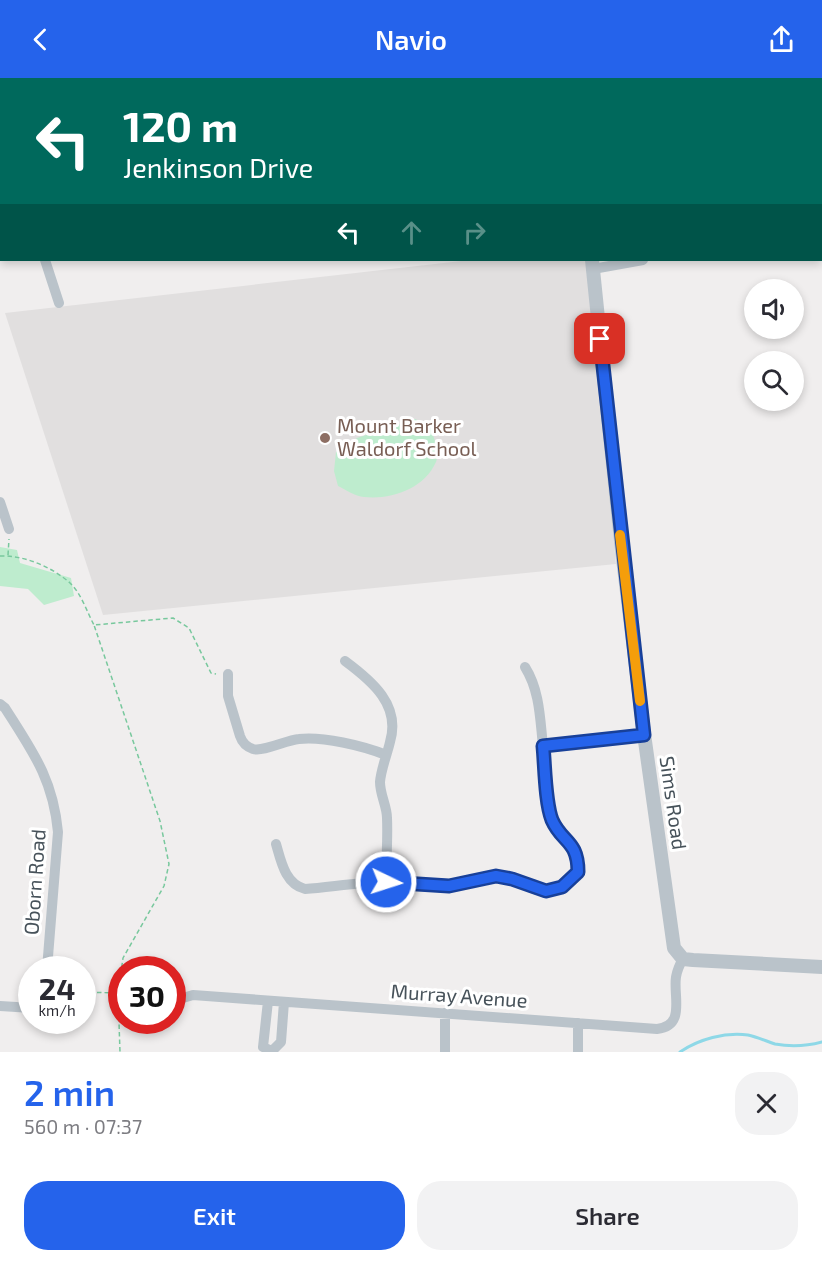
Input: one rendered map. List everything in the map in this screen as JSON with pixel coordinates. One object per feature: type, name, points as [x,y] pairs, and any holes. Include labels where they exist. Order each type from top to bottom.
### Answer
[{"type":"street","points":[[45,261],[59,303]]},
{"type":"street","points":[[592,264],[630,261]]},
{"type":"street","name":"Sims Road","points":[[592,264],[644,735],[670,930],[674,948],[683,958]]},
{"type":"street","points":[[0,502],[9,529]]},
{"type":"street","points":[[345,661],[365,677],[388,705],[393,727],[380,783],[387,817],[386,882]]},
{"type":"street","points":[[276,844],[283,867],[291,881],[304,889],[386,882],[449,886],[496,876],[546,891],[569,883],[578,872],[578,861],[572,845],[552,821],[537,690],[534,680],[525,667]]},
{"type":"street","points":[[228,674],[228,696],[240,736],[242,741],[252,749],[261,749],[300,738],[367,747],[386,755]]},
{"type":"street","name":"Oborn Road","points":[[0,704],[34,752],[52,791],[56,810],[58,832],[48,956]]},
{"type":"street","points":[[543,746],[644,735]]},
{"type":"street","points":[[683,958],[822,967]]},
{"type":"street","name":"Murray Avenue","points":[[186,997],[193,995],[665,1028],[673,1022],[676,1014],[676,976],[683,958]]},
{"type":"street","points":[[268,1000],[263,1047],[272,1051],[281,1042],[284,1002]]},
{"type":"street","points":[[0,1006],[18,1007]]},
{"type":"street","points":[[445,1013],[445,1052]]},
{"type":"street","points":[[578,1023],[578,1052]]},
{"type":"path","points":[[8,556],[9,529]]},
{"type":"path","points":[[0,556],[44,565],[72,584],[94,625],[160,821],[169,864],[164,886],[124,956]]},
{"type":"path","points":[[94,625],[173,618],[189,628],[211,674],[228,674]]},
{"type":"path","points":[[120,1034],[120,1052]]},
{"type":"shaded area","name":"Mount Barker Waldorf School","points":[[461,261],[586,261],[616,564],[103,615],[5,313]]},
{"type":"green space","points":[[415,419],[430,426],[437,448],[437,458],[431,471],[415,486],[385,497],[364,497],[338,486],[334,471],[336,452],[357,438]]},
{"type":"green space","points":[[0,547],[17,550],[20,563],[71,578],[74,596],[44,605],[28,589],[0,586]]},
{"type":"waterway","points":[[680,1052],[704,1040],[730,1035],[748,1035],[787,1046],[822,1042]]},
{"type":"slow traffic","points":[[620,535],[640,701]]},
{"type":"place","name":"Mount Barker Waldorf School","points":[[325,438]]},
{"type":"route","points":[[386,882],[449,886],[496,876],[512,879],[538,890],[553,891],[562,887],[569,883],[578,872],[578,861],[572,845],[552,821],[543,746],[644,735],[600,339]]}]
